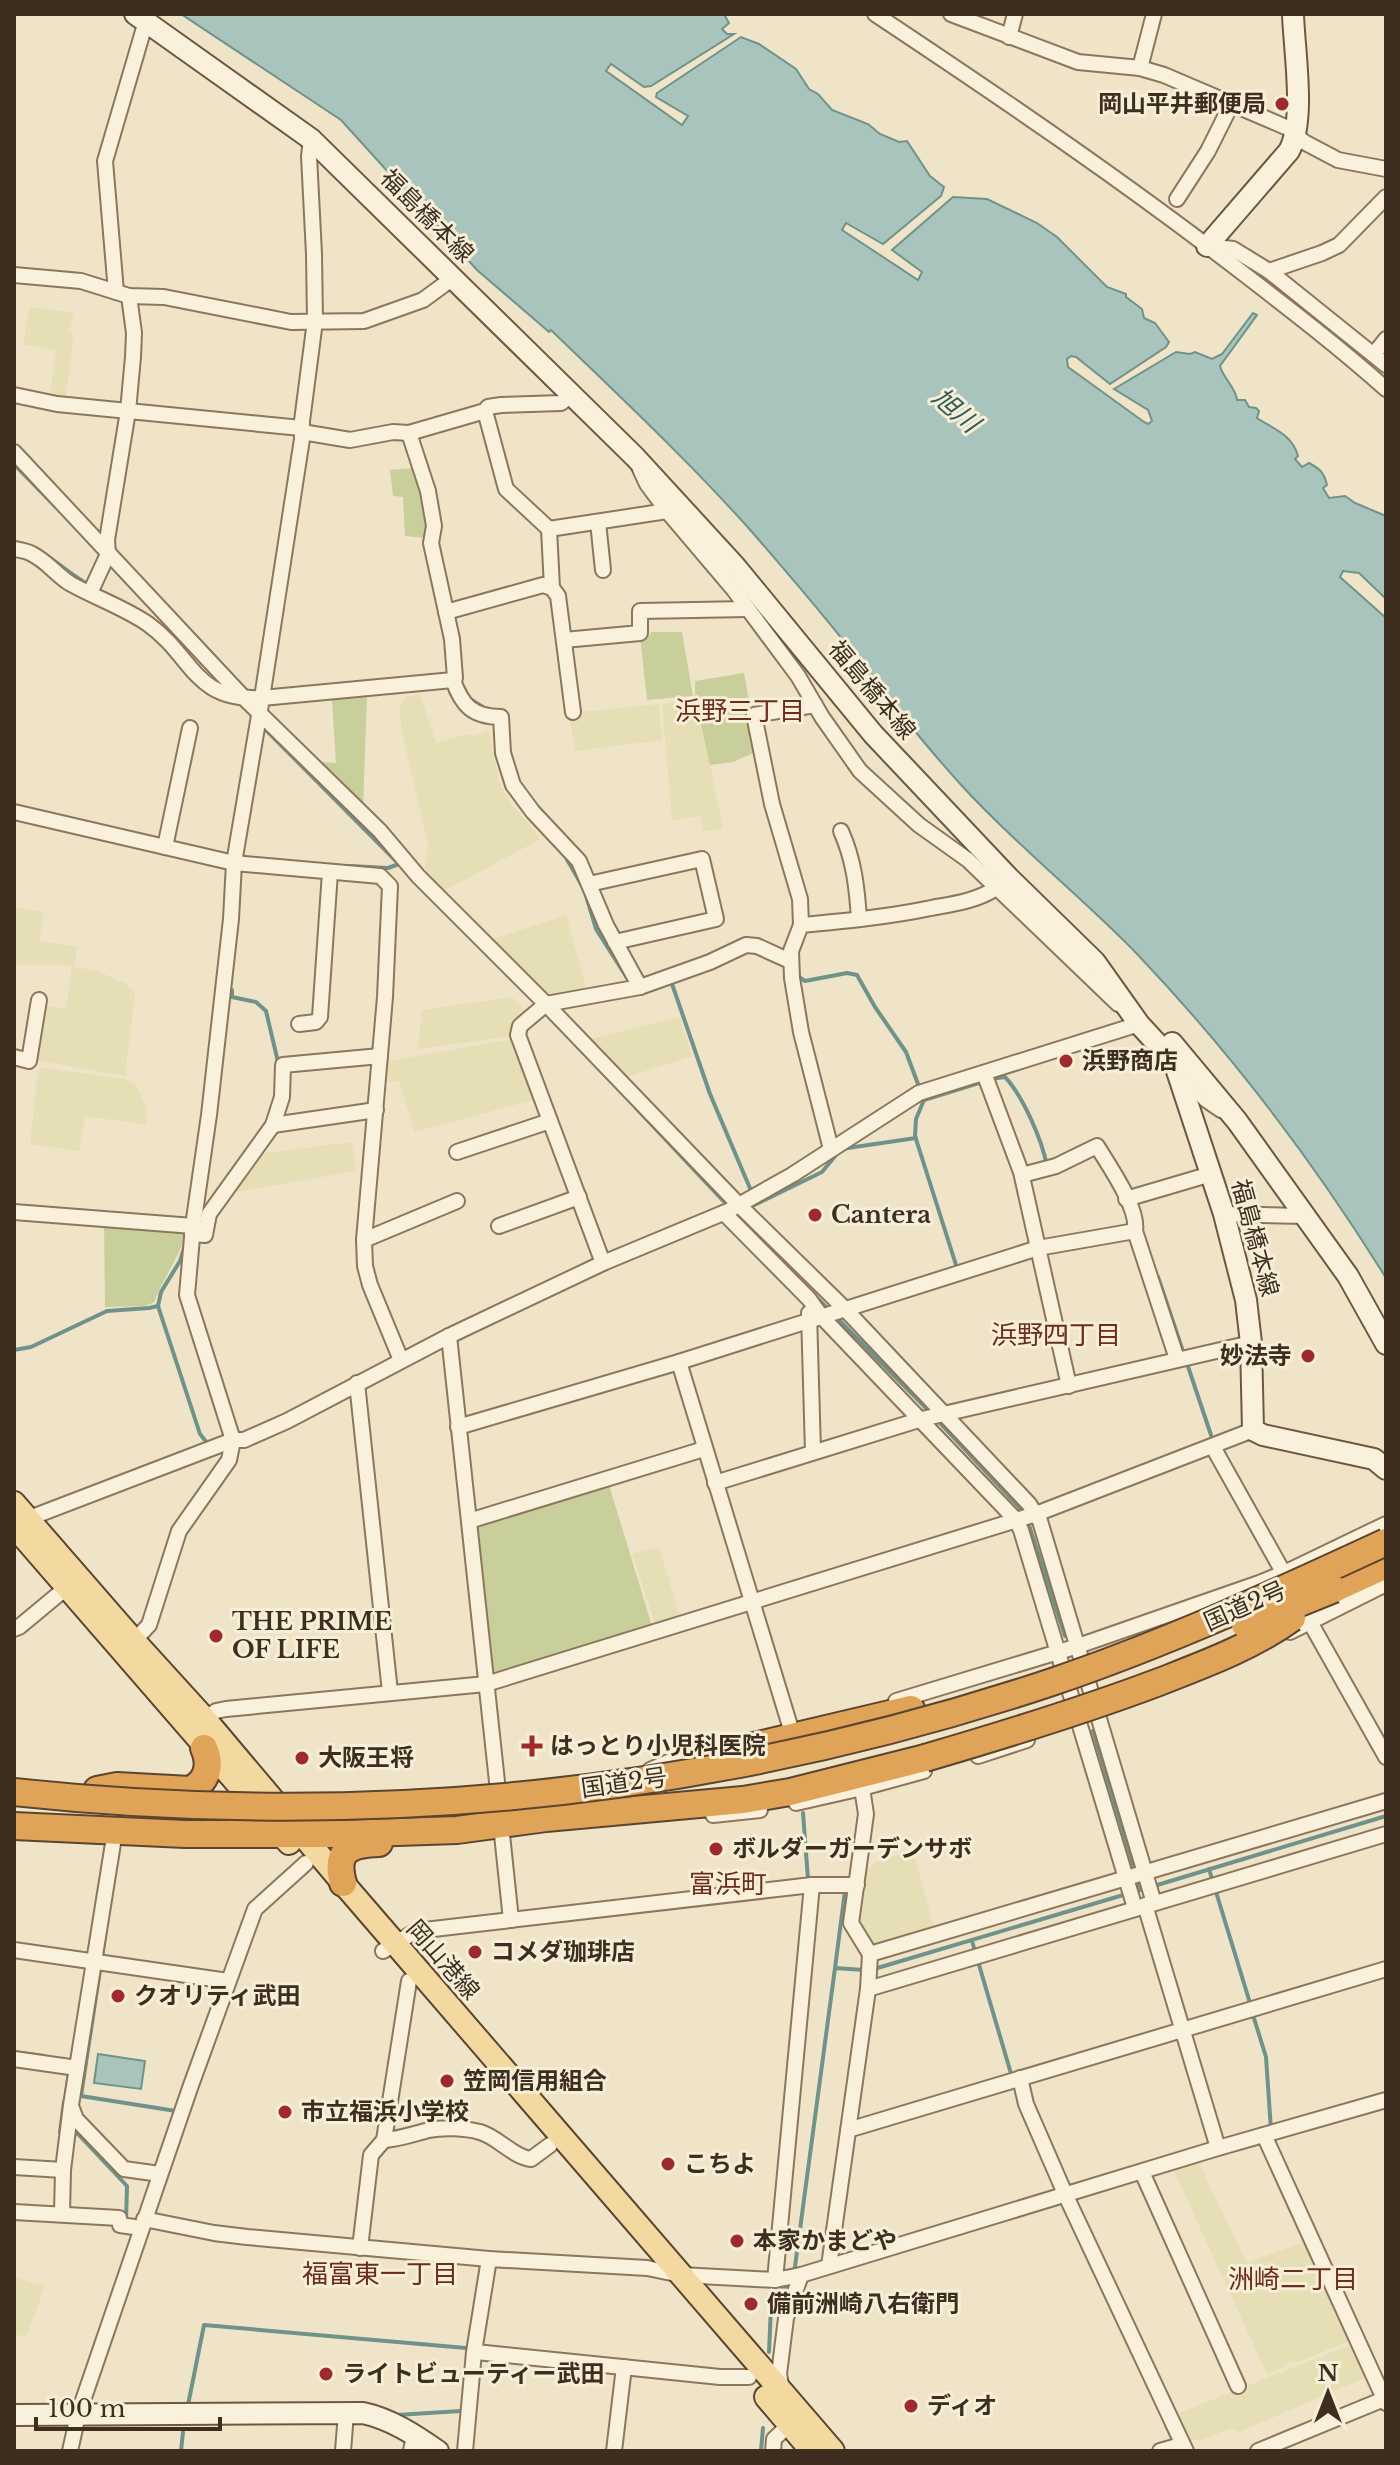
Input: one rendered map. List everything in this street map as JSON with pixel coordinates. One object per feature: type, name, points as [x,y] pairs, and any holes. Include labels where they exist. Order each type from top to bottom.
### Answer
[{"type":"highway","name":"国道2号","points":[[14,1792],[184,1805],[327,1807],[473,1801],[654,1780],[809,1751],[1051,1682],[1200,1627],[1286,1580],[1386,1542]]},
{"type":"highway","name":"国道2号","points":[[14,1808],[105,1818],[326,1823],[521,1812],[677,1793],[813,1766],[1004,1714],[1140,1668],[1386,1565]]},
{"type":"highway","points":[[14,1826],[185,1834],[387,1797],[498,1791],[592,1781],[650,1770],[947,1701],[1162,1629],[1286,1580]]},
{"type":"highway","points":[[14,1780],[194,1797],[276,1816],[457,1830],[546,1818],[702,1805],[790,1792],[925,1758],[1057,1718],[1202,1665],[1271,1633],[1334,1589]]},
{"type":"highway","points":[[97,1790],[117,1786],[190,1790],[199,1786],[207,1772],[208,1757],[200,1732]]},
{"type":"highway","points":[[276,1816],[500,1813],[546,1818]]},
{"type":"highway","points":[[343,1883],[341,1862],[352,1846],[425,1841],[457,1830]]},
{"type":"main road","points":[[1207,246],[1289,151],[1296,135],[1298,114],[1293,14]]},
{"type":"main road","name":"福島橋本線","points":[[140,17],[311,139],[635,457],[735,566],[873,734],[1009,878],[1095,962],[1134,1018],[1174,1062],[1224,1214],[1246,1300],[1251,1343],[1253,1430]]},
{"type":"main road","points":[[1095,962],[1152,1019],[1237,1121],[1348,1276],[1386,1344]]},
{"type":"main road","points":[[1253,1430],[1263,1435],[1374,1459],[1386,1469]]},
{"type":"main road","name":"岡山港線","points":[[18,1519],[200,1732],[276,1816],[343,1883],[389,1947],[409,1981],[749,2377],[833,2451]]},
{"type":"main road","name":"岡山港線","points":[[18,1519],[66,1588],[128,1647]]},
{"type":"main road","name":"岡山港線","points":[[200,1732],[276,1816],[306,1863],[389,1947],[681,2275],[785,2408],[812,2451]]},
{"type":"main road","points":[[14,2415],[372,2415],[412,2443],[438,2451]]},
{"type":"street","points":[[875,14],[1003,99],[1207,246],[1341,349],[1386,389]]},
{"type":"street","points":[[951,14],[1078,62],[1140,68],[1288,128],[1338,160],[1386,169]]},
{"type":"street","points":[[1009,37],[1015,14]]},
{"type":"street","points":[[1140,68],[1154,14]]},
{"type":"street","points":[[91,589],[106,556],[128,415],[134,333],[123,294],[105,161],[140,17]]},
{"type":"street","points":[[1177,199],[1208,151],[1232,103]]},
{"type":"street","points":[[128,1647],[149,1625],[179,1531],[229,1460],[233,1440],[187,1295],[229,934],[234,863],[302,430],[315,321],[311,139]]},
{"type":"street","points":[[1269,271],[1339,245],[1386,197]]},
{"type":"street","points":[[1207,246],[1220,245],[1233,249],[1269,271],[1386,365]]},
{"type":"street","points":[[14,275],[81,281],[123,294],[164,297],[291,322],[364,321],[423,300],[453,278]]},
{"type":"street","points":[[1374,354],[1386,339]]},
{"type":"street","points":[[14,395],[128,415],[302,430],[350,440],[393,432],[409,433],[485,411],[488,407],[561,403],[571,395]]},
{"type":"street","points":[[485,411],[506,489],[549,529],[552,588],[558,596],[573,712]]},
{"type":"street","points":[[409,433],[428,491],[432,534],[452,639],[454,682],[466,705],[475,713],[501,717],[503,753],[513,785],[533,812],[579,861],[606,925],[638,982]]},
{"type":"street","points":[[14,452],[235,697]]},
{"type":"street","points":[[18,1519],[233,1440],[244,1440],[287,1421],[449,1336],[603,1263],[740,1206],[921,1092],[986,1077],[1134,1018],[1106,995],[968,860],[919,825],[860,771],[798,676],[647,484],[635,457]]},
{"type":"street","points":[[549,529],[667,511]]},
{"type":"street","points":[[598,522],[603,570]]},
{"type":"street","points":[[14,549],[31,553],[67,582],[91,589],[148,624],[202,682],[260,709],[380,831],[418,876],[542,1007],[740,1206],[828,1314],[932,1417],[1026,1517],[1040,1521],[1099,1716],[1140,1888]]},
{"type":"street","points":[[448,611],[543,585],[552,588]]},
{"type":"street","points":[[564,640],[640,633],[640,611],[748,609]]},
{"type":"street","points":[[260,709],[454,682]]},
{"type":"street","points":[[815,705],[754,715],[772,804],[800,899],[801,925],[791,958],[801,1032],[831,1149]]},
{"type":"street","points":[[165,847],[190,728]]},
{"type":"street","points":[[14,812],[234,863],[380,876],[390,886],[380,1056],[364,1240],[365,1266],[370,1285],[401,1360]]},
{"type":"street","points":[[841,831],[856,878],[859,919]]},
{"type":"street","points":[[589,884],[702,859],[716,919],[615,942]]},
{"type":"street","points":[[299,1024],[316,1022],[320,1017],[330,872]]},
{"type":"street","points":[[801,925],[884,917],[950,905],[984,896],[996,888]]},
{"type":"street","points":[[603,1263],[518,1035],[520,1026],[542,1007],[669,976],[746,945],[791,958]]},
{"type":"street","points":[[14,1057],[29,1061],[39,1000]]},
{"type":"street","points":[[14,1212],[205,1235],[209,1214],[273,1125],[282,1097],[283,1065],[380,1056]]},
{"type":"street","points":[[1174,1062],[1205,1099],[1237,1121]]},
{"type":"street","points":[[986,1077],[1022,1175],[1069,1386]]},
{"type":"street","points":[[273,1125],[376,1110]]},
{"type":"street","points":[[457,1152],[550,1121]]},
{"type":"street","points":[[1022,1175],[1049,1168],[1097,1146],[1129,1198],[1136,1222],[1135,1231],[1181,1358]]},
{"type":"street","points":[[1129,1198],[1211,1174]]},
{"type":"street","points":[[499,1226],[579,1197]]},
{"type":"street","points":[[364,1240],[457,1201]]},
{"type":"street","points":[[740,1206],[809,1299],[932,1417],[1026,1517]]},
{"type":"street","points":[[1224,1214],[1305,1216]]},
{"type":"street","points":[[458,1427],[679,1362],[1038,1248],[1135,1231]]},
{"type":"street","points":[[813,1452],[828,1314]]},
{"type":"street","points":[[449,1336],[498,1791]]},
{"type":"street","points":[[715,1483],[932,1417],[1251,1343]]},
{"type":"street","points":[[679,1362],[790,1726]]},
{"type":"street","points":[[357,1383],[390,1692]]},
{"type":"street","points":[[200,1732],[226,1709],[486,1684],[1026,1517],[1253,1430]]},
{"type":"street","points":[[1213,1447],[1386,1757]]},
{"type":"street","points":[[469,1521],[704,1449]]},
{"type":"street","points":[[1026,1517],[1021,1530],[1078,1723],[1140,1888],[1218,2148]]},
{"type":"street","points":[[650,1770],[701,1748],[913,1698],[1286,1580],[1386,1524]]},
{"type":"street","points":[[619,1812],[740,1814],[862,1788],[1005,1748],[1099,1716],[1242,1659],[1308,1621],[1386,1584]]},
{"type":"street","points":[[14,1629],[66,1588]]},
{"type":"street","points":[[829,2266],[868,1989],[870,1954],[851,1923],[866,1814],[862,1788]]},
{"type":"street","points":[[868,1989],[976,1956],[1140,1888],[1386,1801]]},
{"type":"street","points":[[501,1825],[511,1920]]},
{"type":"street","points":[[62,2214],[63,2170],[75,2065],[99,1962],[115,1831]]},
{"type":"street","points":[[870,1954],[1140,1888],[1214,1885],[1386,1834]]},
{"type":"street","points":[[70,2451],[78,2415],[160,2174],[255,1909],[306,1863]]},
{"type":"street","points":[[389,1947],[416,1931],[812,1885],[857,1885]]},
{"type":"street","points":[[775,2280],[812,1885]]},
{"type":"street","points":[[14,1950],[228,1981]]},
{"type":"street","points":[[848,2130],[1386,1969]]},
{"type":"street","points":[[360,2248],[371,2155],[384,2140],[409,1981]]},
{"type":"street","points":[[14,2059],[75,2065]]},
{"type":"street","points":[[1015,2080],[1063,2197],[1176,2448]]},
{"type":"street","points":[[14,2212],[119,2218],[119,2222],[489,2262],[656,2269],[681,2275],[775,2280],[1386,2100]]},
{"type":"street","points":[[71,2105],[76,2119],[117,2164],[124,2169],[160,2174]]},
{"type":"street","points":[[384,2140],[397,2140],[432,2129],[459,2129],[480,2132],[531,2159],[550,2145]]},
{"type":"street","points":[[1258,2451],[1384,2391],[1264,2135]]},
{"type":"street","points":[[14,2167],[63,2170]]},
{"type":"street","points":[[1142,2172],[1238,2386]]},
{"type":"street","points":[[465,2451],[474,2352],[489,2262]]},
{"type":"street","points":[[773,2451],[785,2408],[779,2374],[786,2318],[796,2276]]},
{"type":"street","points":[[476,2352],[720,2377],[749,2377]]},
{"type":"street","points":[[614,2451],[624,2367]]},
{"type":"street","points":[[343,2451],[346,2413]]},
{"type":"shaded area","points":[[30,307],[73,313],[71,328],[66,328],[72,333],[73,344],[65,400],[50,397],[56,351],[23,344]]},
{"type":"shaded area","points":[[420,694],[436,743],[489,731],[499,782],[539,840],[442,892],[424,877],[428,871],[425,868],[428,844],[401,728],[400,708],[405,697]]},
{"type":"shaded area","points":[[694,698],[723,829],[703,831],[700,816],[672,821],[662,704]]},
{"type":"shaded area","points":[[659,704],[662,740],[575,751],[569,713]]},
{"type":"shaded area","points":[[14,907],[44,912],[39,941],[77,947],[73,966],[99,972],[125,983],[135,992],[125,1076],[34,1060],[45,1006],[66,1009],[72,965],[14,965]]},
{"type":"shaded area","points":[[566,915],[587,991],[548,998],[487,941]]},
{"type":"shaded area","points":[[512,997],[524,1010],[525,1016],[513,1036],[418,1049],[422,1010]]},
{"type":"shaded area","points":[[679,1017],[692,1056],[626,1077],[620,1075],[591,1044],[591,1039]]},
{"type":"shaded area","points":[[515,1039],[533,1100],[415,1132],[399,1081],[388,1082],[388,1061]]},
{"type":"shaded area","points":[[45,1068],[125,1079],[136,1085],[147,1109],[147,1125],[85,1116],[79,1151],[30,1144],[38,1070]]},
{"type":"shaded area","points":[[352,1142],[356,1171],[229,1193],[257,1154]]},
{"type":"shaded area","points":[[659,1547],[680,1616],[655,1624],[632,1554]]},
{"type":"shaded area","points":[[913,1850],[934,1928],[872,1946],[859,1930],[864,1869]]},
{"type":"shaded area","points":[[1198,2161],[1247,2263],[1309,2240],[1354,2339],[1298,2362],[1290,2361],[1267,2374],[1174,2171],[1177,2167]]},
{"type":"shaded area","points":[[14,2277],[45,2286],[26,2337],[14,2334]]},
{"type":"shaded area","points":[[1355,2343],[1370,2376],[1239,2432],[1231,2428],[1202,2440],[1185,2440],[1178,2426],[1179,2413]]},
{"type":"green space","points":[[414,468],[422,493],[427,538],[405,536],[403,497],[393,496],[390,470]]},
{"type":"green space","points":[[651,632],[682,632],[693,696],[647,700],[640,636],[650,635]]},
{"type":"green space","points":[[744,673],[758,751],[733,762],[710,765],[695,698],[695,681]]},
{"type":"green space","points":[[367,697],[363,809],[321,767],[322,762],[336,763],[332,700]]},
{"type":"green space","points":[[104,1223],[187,1231],[154,1302],[146,1306],[105,1307]]},
{"type":"green space","points":[[609,1485],[652,1626],[496,1674],[491,1669],[475,1531],[481,1523]]},
{"type":"water","name":"旭川","points":[[181,14],[724,14],[729,23],[722,29],[727,34],[734,34],[651,86],[644,87],[611,64],[606,71],[682,125],[688,116],[656,97],[657,93],[741,37],[759,44],[796,69],[809,89],[832,110],[868,124],[880,134],[899,142],[907,141],[930,176],[944,187],[941,196],[883,244],[846,223],[842,230],[918,280],[922,272],[892,250],[953,197],[987,199],[1037,223],[1057,237],[1107,287],[1126,294],[1142,309],[1144,318],[1155,323],[1169,342],[1110,384],[1076,357],[1067,359],[1068,367],[1144,422],[1148,424],[1152,421],[1148,410],[1114,389],[1176,352],[1195,352],[1212,359],[1222,354],[1253,313],[1257,315],[1220,366],[1237,400],[1245,400],[1249,407],[1256,408],[1259,411],[1257,418],[1287,437],[1298,456],[1295,459],[1302,467],[1309,463],[1321,471],[1327,485],[1323,488],[1329,498],[1345,496],[1386,516],[1386,599],[1359,573],[1343,571],[1340,577],[1386,618],[1386,1278],[1301,1151],[1206,1031],[1138,955],[963,787],[800,588],[703,479],[551,330],[549,332],[477,270],[341,120]]},
{"type":"water","points":[[98,2054],[145,2061],[141,2089],[94,2083]]},
{"type":"waterway","points":[[14,464],[57,508]]},
{"type":"waterway","points":[[14,542],[45,554],[91,586]]},
{"type":"waterway","points":[[462,685],[470,699],[486,709]]},
{"type":"waterway","points":[[263,727],[400,865]]},
{"type":"waterway","points":[[513,796],[524,811]]},
{"type":"waterway","points":[[565,856],[584,889],[596,929],[631,981]]},
{"type":"waterway","points":[[350,866],[388,868],[399,864]]},
{"type":"waterway","points":[[798,974],[805,981],[847,973],[857,975],[906,1052],[924,1100]]},
{"type":"waterway","points":[[671,981],[710,1094],[752,1193]]},
{"type":"waterway","points":[[232,990],[232,997],[256,1002],[266,1011],[278,1062]]},
{"type":"waterway","points":[[990,1079],[1005,1077],[1018,1095],[1036,1131],[1047,1166]]},
{"type":"waterway","points":[[957,1268],[915,1136],[916,1119],[924,1100],[982,1082]]},
{"type":"waterway","points":[[635,1107],[728,1206]]},
{"type":"waterway","points":[[746,1209],[822,1172],[841,1149],[916,1138]]},
{"type":"waterway","points":[[734,1212],[764,1243]]},
{"type":"waterway","points":[[186,1242],[180,1261],[161,1292],[158,1306],[200,1434],[208,1444]]},
{"type":"waterway","points":[[1158,1277],[1211,1435]]},
{"type":"waterway","points":[[814,1295],[828,1309]]},
{"type":"waterway","points":[[14,1350],[31,1347],[107,1311],[158,1306]]},
{"type":"waterway","points":[[834,1315],[932,1414]]},
{"type":"waterway","points":[[938,1421],[1024,1514]]},
{"type":"waterway","points":[[1028,1522],[1065,1636]]},
{"type":"waterway","points":[[1093,1731],[1135,1871]]},
{"type":"waterway","points":[[803,1813],[808,1879],[811,1879]]},
{"type":"waterway","points":[[1154,1886],[1386,1816]]},
{"type":"waterway","points":[[1209,1869],[1250,2003]]},
{"type":"waterway","points":[[874,1969],[1140,1890],[1137,1879]]},
{"type":"waterway","points":[[835,1968],[845,1891]]},
{"type":"waterway","points":[[106,1930],[81,2096],[176,2111]]},
{"type":"waterway","points":[[972,1941],[1012,2077]]},
{"type":"waterway","points":[[794,2274],[835,1968],[864,1970]]},
{"type":"waterway","points":[[1253,2015],[1266,2057],[1271,2130]]},
{"type":"waterway","points":[[14,2052],[44,2056]]},
{"type":"waterway","points":[[66,2094],[69,2071]]},
{"type":"waterway","points":[[64,2102],[60,2132],[78,2134],[127,2186],[126,2221]]},
{"type":"waterway","points":[[215,2240],[338,2252]]},
{"type":"waterway","points":[[775,2286],[787,2287],[792,2283]]},
{"type":"waterway","points":[[781,2312],[787,2287]]},
{"type":"waterway","points":[[769,2352],[771,2307],[783,2304]]},
{"type":"waterway","points":[[188,2405],[204,2325],[466,2348]]},
{"type":"waterway","points":[[396,2415],[461,2411]]},
{"type":"waterway","points":[[1166,2425],[1174,2442]]},
{"type":"waterway","points":[[761,2451],[763,2428]]},
{"type":"waterway","points":[[181,2451],[183,2432]]},
{"type":"place","name":"岡山平井郵便局","points":[[1282,104]]},
{"type":"place","name":"浜野商店","points":[[1066,1061]]},
{"type":"place","name":"Cantera","points":[[815,1215]]},
{"type":"place","name":"妙法寺","points":[[1308,1356]]},
{"type":"place","name":"THE PRIME OF LIFE","points":[[216,1636]]},
{"type":"place","name":"はっとり小児科医院","points":[[532,1746]]},
{"type":"place","name":"大阪王将","points":[[302,1758]]},
{"type":"place","name":"ボルダーガーデンサボ","points":[[716,1849]]},
{"type":"place","name":"コメダ珈琲店","points":[[475,1952]]},
{"type":"place","name":"クオリティ武田","points":[[118,1996]]},
{"type":"place","name":"笠岡信用組合","points":[[447,2081]]},
{"type":"place","name":"市立福浜小学校","points":[[285,2112]]},
{"type":"place","name":"こちよ","points":[[668,2164]]},
{"type":"place","name":"本家かまどや","points":[[737,2241]]},
{"type":"place","name":"備前洲崎八右衛門","points":[[751,2304]]},
{"type":"place","name":"ライトビューティー武田","points":[[326,2374]]},
{"type":"place","name":"ディオ","points":[[911,2406]]},
{"type":"district","name":"浜野三丁目","points":[[740,711]]},
{"type":"district","name":"浜野四丁目","points":[[1056,1335]]},
{"type":"district","name":"富浜町","points":[[728,1884]]},
{"type":"district","name":"福富東一丁目","points":[[380,2274]]},
{"type":"district","name":"洲崎二丁目","points":[[1293,2279]]}]
